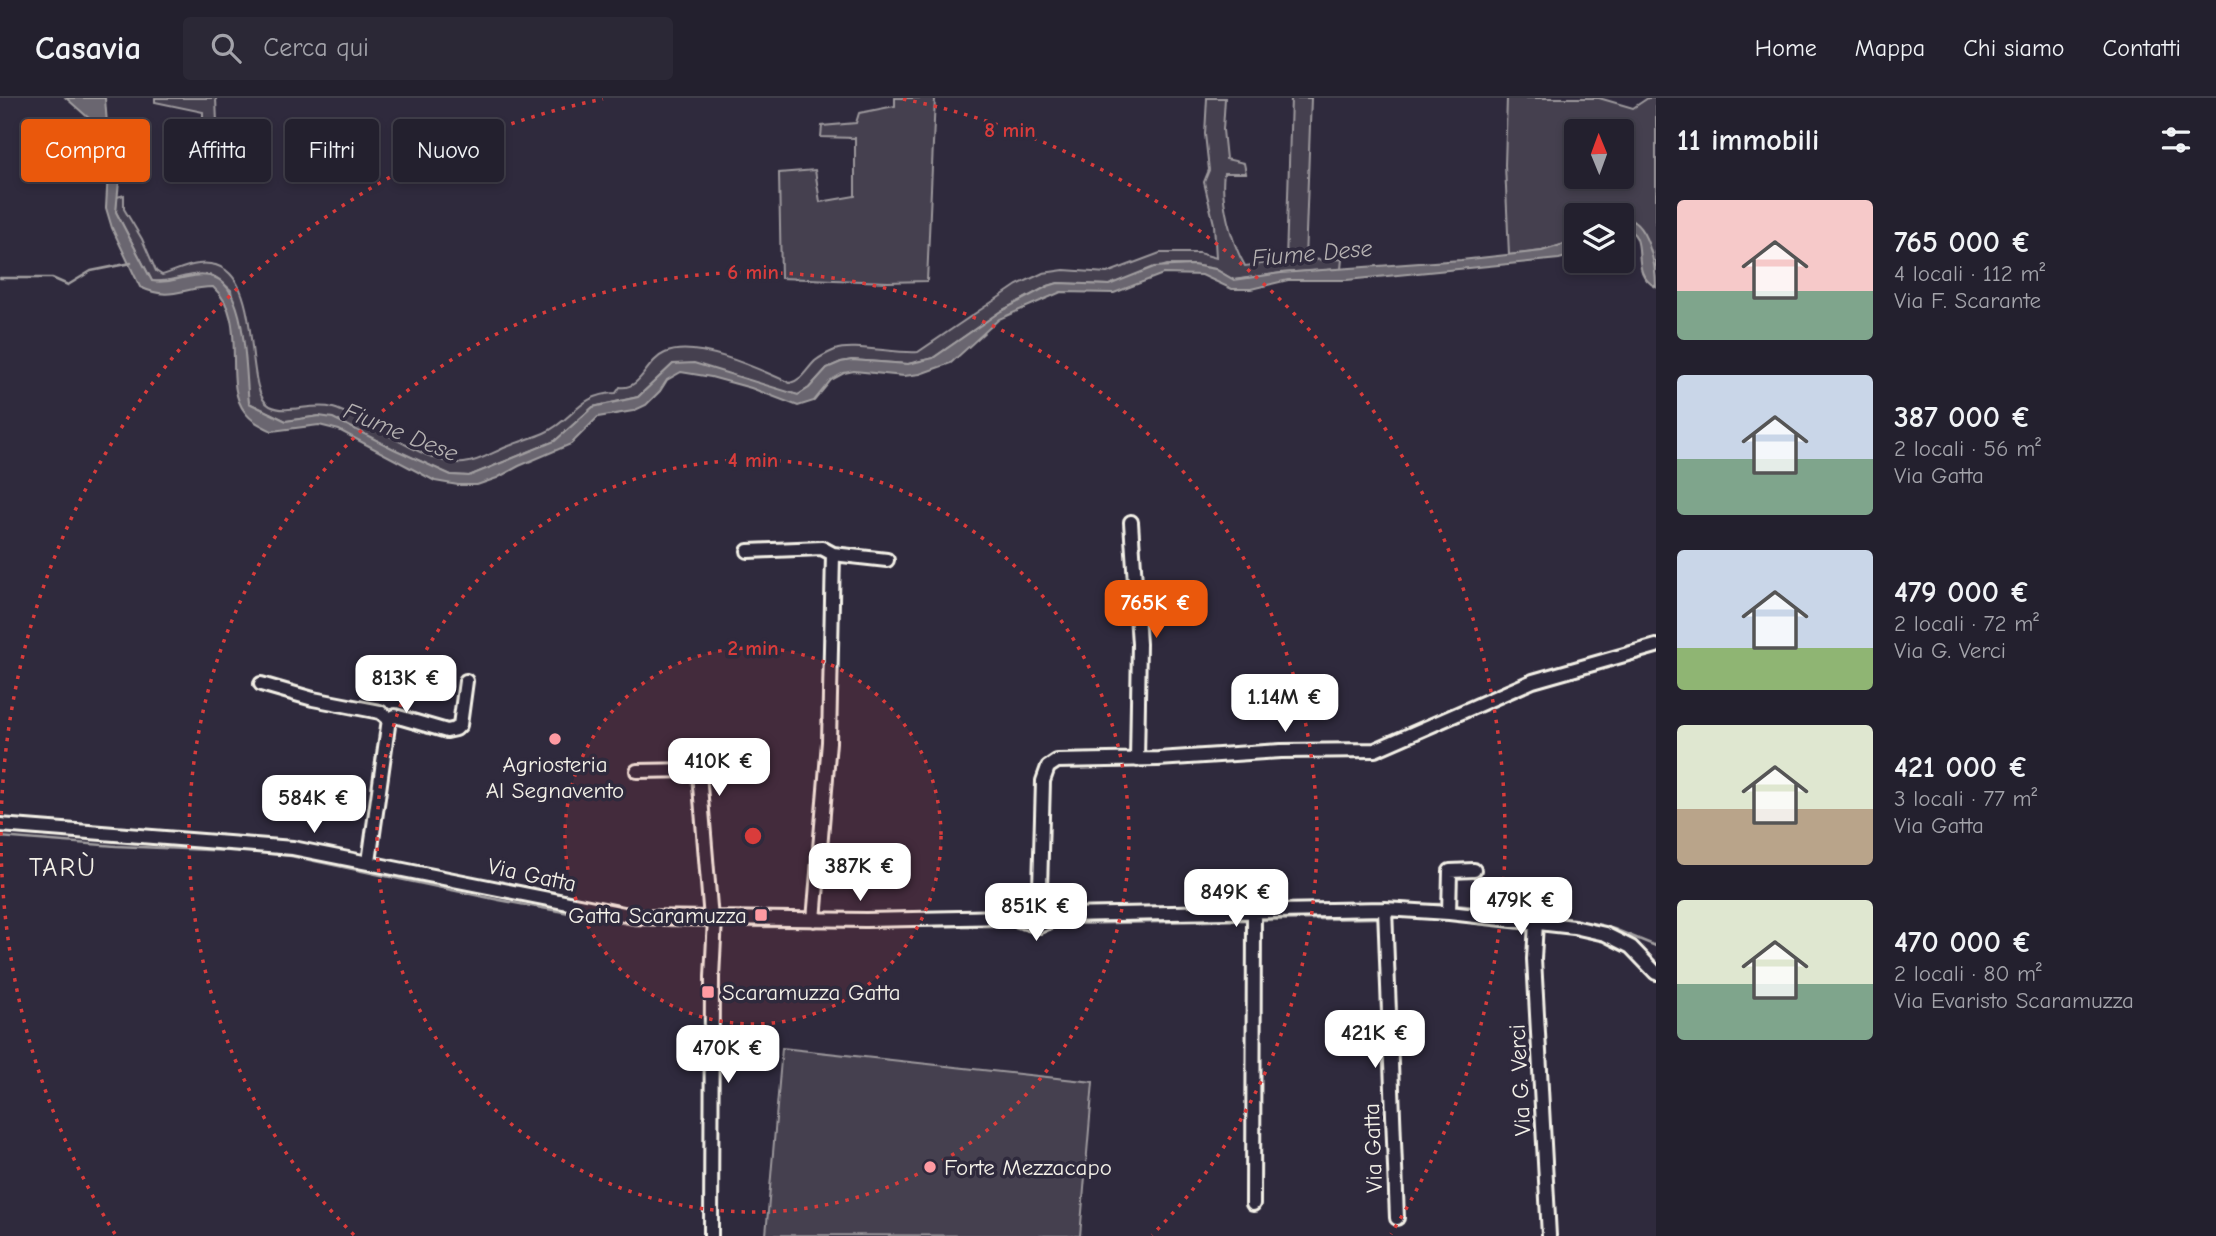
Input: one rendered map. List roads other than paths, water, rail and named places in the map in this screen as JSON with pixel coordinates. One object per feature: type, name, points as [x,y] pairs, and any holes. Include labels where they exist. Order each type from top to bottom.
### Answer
[{"type":"street","points":[[1131,522],[1139,644],[1137,760]]},
{"type":"street","points":[[748,551],[822,548],[832,554],[887,560]]},
{"type":"street","points":[[814,920],[827,756],[832,554]]},
{"type":"street","points":[[1656,646],[1533,681],[1375,750],[1281,751],[1137,760],[1062,760],[1048,767],[1044,781],[1037,912],[1063,915],[1254,917],[1449,913],[1536,922],[1597,932],[1656,957]]},
{"type":"street","points":[[389,719],[395,716],[447,731],[456,729],[460,725],[466,681]]},
{"type":"street","points":[[261,684],[313,699],[380,712],[389,719]]},
{"type":"street","points":[[369,862],[389,719]]},
{"type":"street","points":[[637,771],[694,771],[699,774],[714,932],[711,1236]]},
{"type":"street","name":"Via Gatta","points":[[0,825],[267,845],[369,862],[627,916],[814,920],[1008,917],[1037,912]]},
{"type":"street","points":[[1449,913],[1450,871],[1474,870]]},
{"type":"street","name":"Via Gatta","points":[[1385,914],[1397,1218]]},
{"type":"street","points":[[1253,1204],[1254,917]]},
{"type":"street","name":"Via G. Verci","points":[[1536,922],[1534,959],[1549,1236]]},
{"type":"street","points":[[1631,947],[1656,973]]},
{"type":"waterway","points":[[0,278],[52,278],[68,285],[91,271],[131,263]]},
{"type":"waterway","points":[[0,837],[291,856],[499,900],[634,925],[710,927]]},
{"type":"waterway","points":[[1415,906],[1445,904]]},
{"type":"waterway","points":[[1455,905],[1546,914],[1614,929],[1656,946]]},
{"type":"waterway","points":[[1391,918],[1412,917],[1413,914]]},
{"type":"waterway","points":[[1258,920],[1381,918]]},
{"type":"waterway","points":[[1069,924],[1251,920]]},
{"type":"waterway","points":[[720,927],[1007,926]]},
{"type":"place","name":"Agriosteria Al Segnavento","points":[[555,739]]},
{"type":"place","name":"Gatta Scaramuzza","points":[[761,915]]},
{"type":"place","name":"Scaramuzza Gatta","points":[[708,992]]},
{"type":"place","name":"Forte Mezzacapo","points":[[930,1167]]},
{"type":"district","name":"TARÙ","points":[[63,868]]},
{"type":"water label","name":"Fiume Dese","points":[[1312,253]]},
{"type":"water label","name":"Fiume Dese","points":[[401,432]]}]
